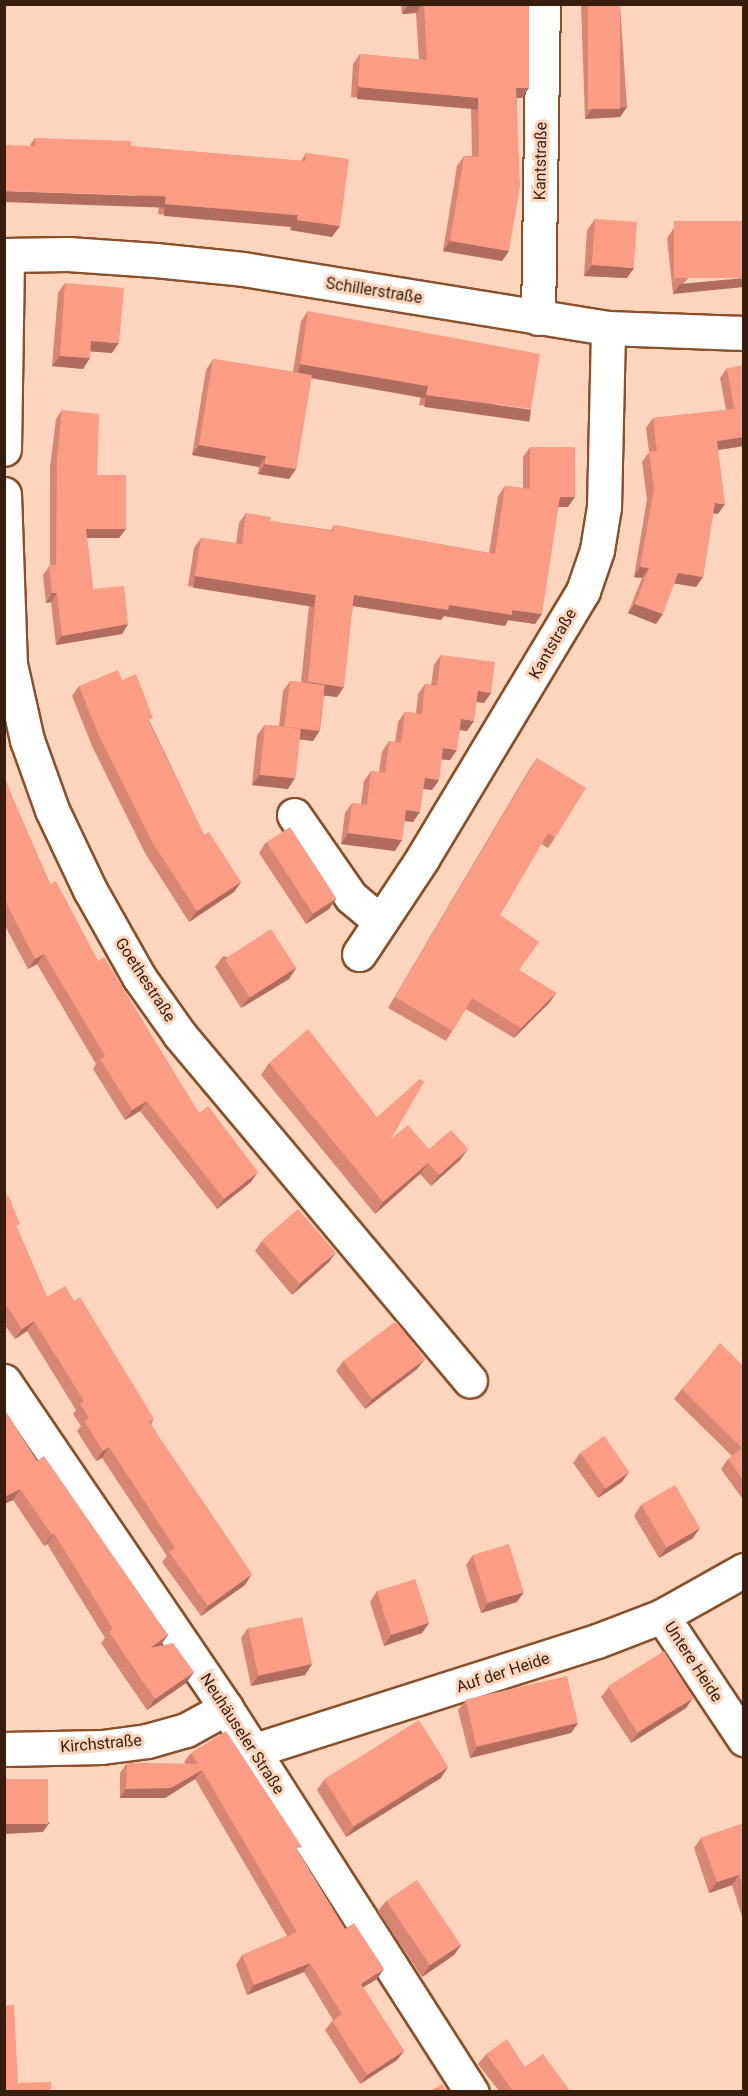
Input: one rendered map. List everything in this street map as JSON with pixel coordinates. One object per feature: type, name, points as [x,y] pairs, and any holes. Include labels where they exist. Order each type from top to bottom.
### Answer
[{"type":"street","name":"Kantstraße","points":[[538,318],[543,4]]},
{"type":"street","name":"Schillerstraße","points":[[6,255],[68,254],[243,269],[608,328],[744,333]]},
{"type":"street","points":[[4,449],[6,255]]},
{"type":"street","name":"Kantstraße","points":[[358,954],[422,860],[583,591],[597,550],[604,507],[608,328]]},
{"type":"street","name":"Goethestraße","points":[[4,494],[10,664],[27,740],[52,810],[90,890],[139,977],[180,1035],[470,1380]]},
{"type":"street","points":[[294,814],[351,897],[380,921]]},
{"type":"street","name":"Neuhäuseler Straße","points":[[4,1381],[226,1708],[472,2091]]},
{"type":"street","name":"Auf der Heide","points":[[252,1751],[532,1664],[662,1616],[744,1570]]},
{"type":"street","name":"Untere Heide","points":[[662,1616],[744,1740]]},
{"type":"street","name":"Kirchstraße","points":[[4,1749],[102,1747],[147,1741],[186,1730],[226,1708]]},
{"type":"building","points":[[424,4],[529,4],[529,88],[516,88],[520,186],[509,251],[450,241],[464,156],[479,157],[478,98],[358,87],[360,54],[427,60]]},
{"type":"building","points":[[588,4],[620,4],[620,109],[588,109]]},
{"type":"building","points":[[35,138],[131,141],[131,146],[305,161],[306,153],[349,159],[340,226],[297,220],[298,215],[165,204],[166,196],[4,191],[4,145],[35,146]]},
{"type":"building","points":[[595,219],[637,222],[634,268],[592,265]]},
{"type":"building","points":[[674,221],[744,221],[744,278],[674,278]]},
{"type":"building","points":[[65,283],[124,288],[119,343],[91,341],[90,358],[60,356]]},
{"type":"building","points":[[308,311],[540,354],[531,409],[426,395],[428,386],[300,364]]},
{"type":"building","points":[[213,359],[312,375],[296,469],[265,464],[266,456],[199,445]]},
{"type":"building","points":[[744,365],[744,437],[717,441],[725,504],[715,503],[703,577],[678,573],[663,614],[635,604],[649,568],[640,567],[654,489],[649,452],[657,451],[653,418],[734,409],[727,368]]},
{"type":"building","points":[[62,410],[99,414],[97,475],[126,475],[126,529],[86,529],[93,589],[124,586],[128,624],[62,636],[57,593],[52,593],[49,565],[56,565],[57,458]]},
{"type":"building","points":[[530,447],[575,447],[575,497],[560,497],[542,614],[512,610],[512,615],[449,605],[448,610],[354,595],[344,687],[308,682],[316,595],[195,576],[201,538],[242,544],[246,513],[271,517],[270,521],[333,531],[334,525],[495,554],[505,486],[530,489]]},
{"type":"building","points":[[441,655],[495,662],[491,693],[478,691],[474,721],[461,719],[457,750],[443,748],[439,780],[425,778],[420,812],[406,810],[402,840],[348,833],[352,803],[367,805],[371,771],[385,773],[389,741],[401,743],[405,712],[422,714],[425,684],[437,686]]},
{"type":"building","points":[[118,670],[122,680],[136,674],[153,718],[148,720],[204,835],[209,832],[241,882],[197,911],[152,842],[99,736],[79,686]]},
{"type":"building","points":[[290,681],[325,685],[319,731],[284,727]]},
{"type":"building","points":[[265,725],[301,729],[296,778],[260,775]]},
{"type":"building","points":[[537,758],[586,788],[555,838],[548,833],[500,915],[539,942],[519,970],[556,993],[521,1028],[472,998],[453,1031],[395,997]]},
{"type":"building","points":[[4,775],[50,884],[56,881],[98,961],[104,957],[199,1113],[208,1106],[258,1172],[224,1199],[147,1101],[132,1110],[100,1059],[105,1056],[44,954],[35,959],[9,909],[4,898]]},
{"type":"building","points":[[290,827],[336,898],[313,914],[267,842]]},
{"type":"building","points":[[271,929],[296,968],[250,998],[225,959]]},
{"type":"building","points":[[308,1029],[377,1117],[420,1079],[424,1082],[391,1139],[408,1125],[429,1149],[451,1130],[468,1149],[439,1175],[428,1163],[383,1202],[269,1063]]},
{"type":"building","points":[[8,1195],[20,1224],[16,1226],[47,1297],[65,1286],[74,1301],[80,1297],[154,1419],[149,1422],[252,1574],[208,1606],[169,1552],[175,1548],[109,1447],[103,1451],[84,1421],[89,1418],[80,1404],[84,1401],[34,1321],[22,1329],[4,1302],[4,1197]]},
{"type":"building","points":[[298,1209],[335,1252],[299,1284],[262,1240]]},
{"type":"building","points":[[396,1321],[425,1359],[372,1399],[343,1361]]},
{"type":"building","points":[[720,1343],[744,1367],[744,1481],[728,1459],[742,1448],[682,1389]]},
{"type":"building","points":[[4,1409],[37,1461],[44,1456],[168,1635],[150,1648],[173,1643],[194,1672],[155,1699],[109,1632],[113,1629],[54,1533],[52,1535],[20,1489],[4,1497]]},
{"type":"building","points":[[604,1436],[629,1472],[605,1489],[580,1453]]},
{"type":"building","points":[[675,1485],[700,1528],[666,1548],[641,1504]]},
{"type":"building","points":[[509,1544],[524,1592],[487,1603],[473,1555]]},
{"type":"building","points":[[415,1579],[429,1623],[391,1635],[377,1591]]},
{"type":"building","points":[[302,1617],[312,1664],[258,1675],[248,1628]]},
{"type":"building","points":[[664,1651],[693,1698],[637,1733],[608,1686]]},
{"type":"building","points":[[567,1676],[578,1723],[476,1746],[466,1699]]},
{"type":"building","points":[[419,1720],[448,1767],[353,1826],[324,1779]]},
{"type":"building","points":[[226,1731],[302,1847],[296,1848],[345,1929],[354,1923],[384,1969],[361,1984],[404,2051],[367,2075],[332,2021],[342,2014],[310,1963],[254,1985],[242,1955],[297,1932],[202,1770],[171,1788],[126,1789],[127,1763],[198,1764],[191,1753]]},
{"type":"building","points":[[4,1779],[48,1779],[48,1824],[4,1824]]},
{"type":"building","points":[[744,1823],[744,1889],[739,1875],[717,1882],[701,1838]]},
{"type":"building","points":[[417,1880],[461,1945],[430,1965],[386,1901]]},
{"type":"building","points":[[4,2005],[14,2005],[18,2083],[51,2082],[51,2091],[4,2091]]},
{"type":"building","points":[[507,2039],[525,2067],[543,2054],[570,2091],[513,2091],[486,2054]]},
{"type":"building","points":[[442,2084],[447,2091],[430,2091]]}]
